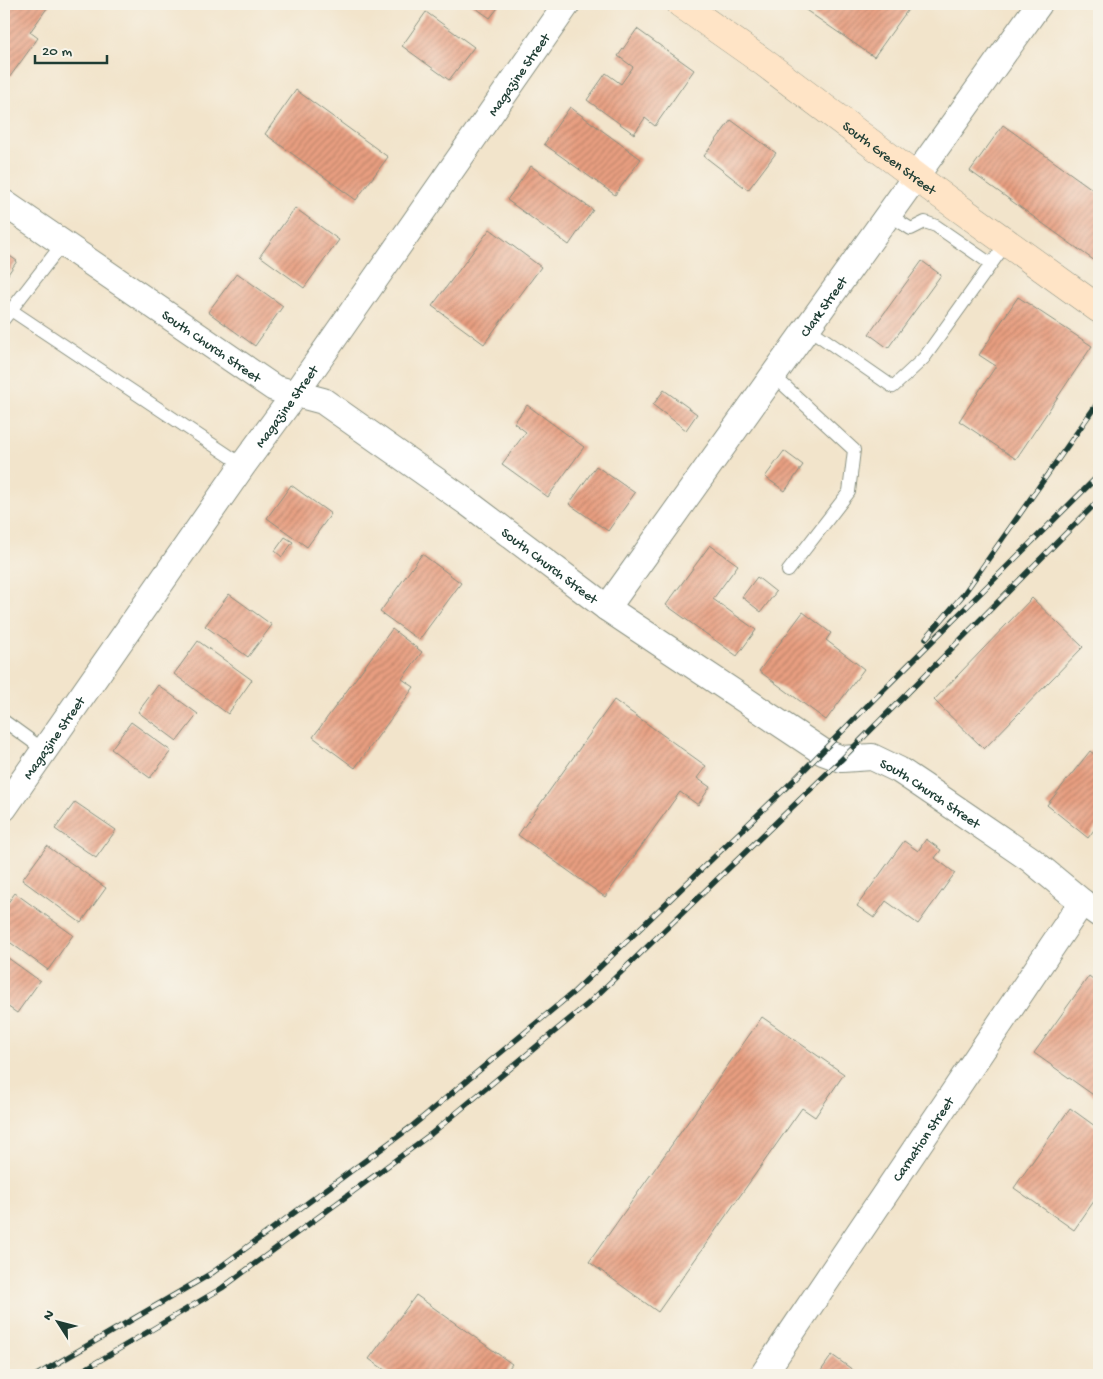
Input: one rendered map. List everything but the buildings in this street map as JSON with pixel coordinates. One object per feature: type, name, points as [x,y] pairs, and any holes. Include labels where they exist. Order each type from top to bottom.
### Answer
[{"type":"street","name":"Magazine Street","points":[[4,808],[567,4]]},
{"type":"street","name":"South Green Street","points":[[682,4],[1099,309]]},
{"type":"street","name":"Clark Street","points":[[607,608],[1039,4]]},
{"type":"street","name":"South Church Street","points":[[4,202],[274,388],[323,401],[468,503],[607,608],[823,752],[842,759],[872,757],[899,770],[1030,859],[1091,908]]},
{"type":"street","name":"Carnation Street","points":[[763,1375],[1091,908]]},
{"type":"lane","points":[[889,215],[911,229],[926,222],[936,226],[991,264]]},
{"type":"lane","points":[[808,328],[893,387],[924,358],[1006,242]]},
{"type":"lane","points":[[62,243],[7,315],[243,465]]},
{"type":"lane","points":[[774,376],[854,450],[849,492],[788,571]]},
{"type":"lane","points":[[4,721],[44,750]]},
{"type":"railway","points":[[926,638],[963,595],[1099,401]]},
{"type":"railway","points":[[37,1375],[212,1273],[411,1127],[575,991],[796,778],[1099,475]]},
{"type":"railway","points":[[75,1375],[222,1288],[431,1134],[589,1003],[842,759],[1099,500]]}]
